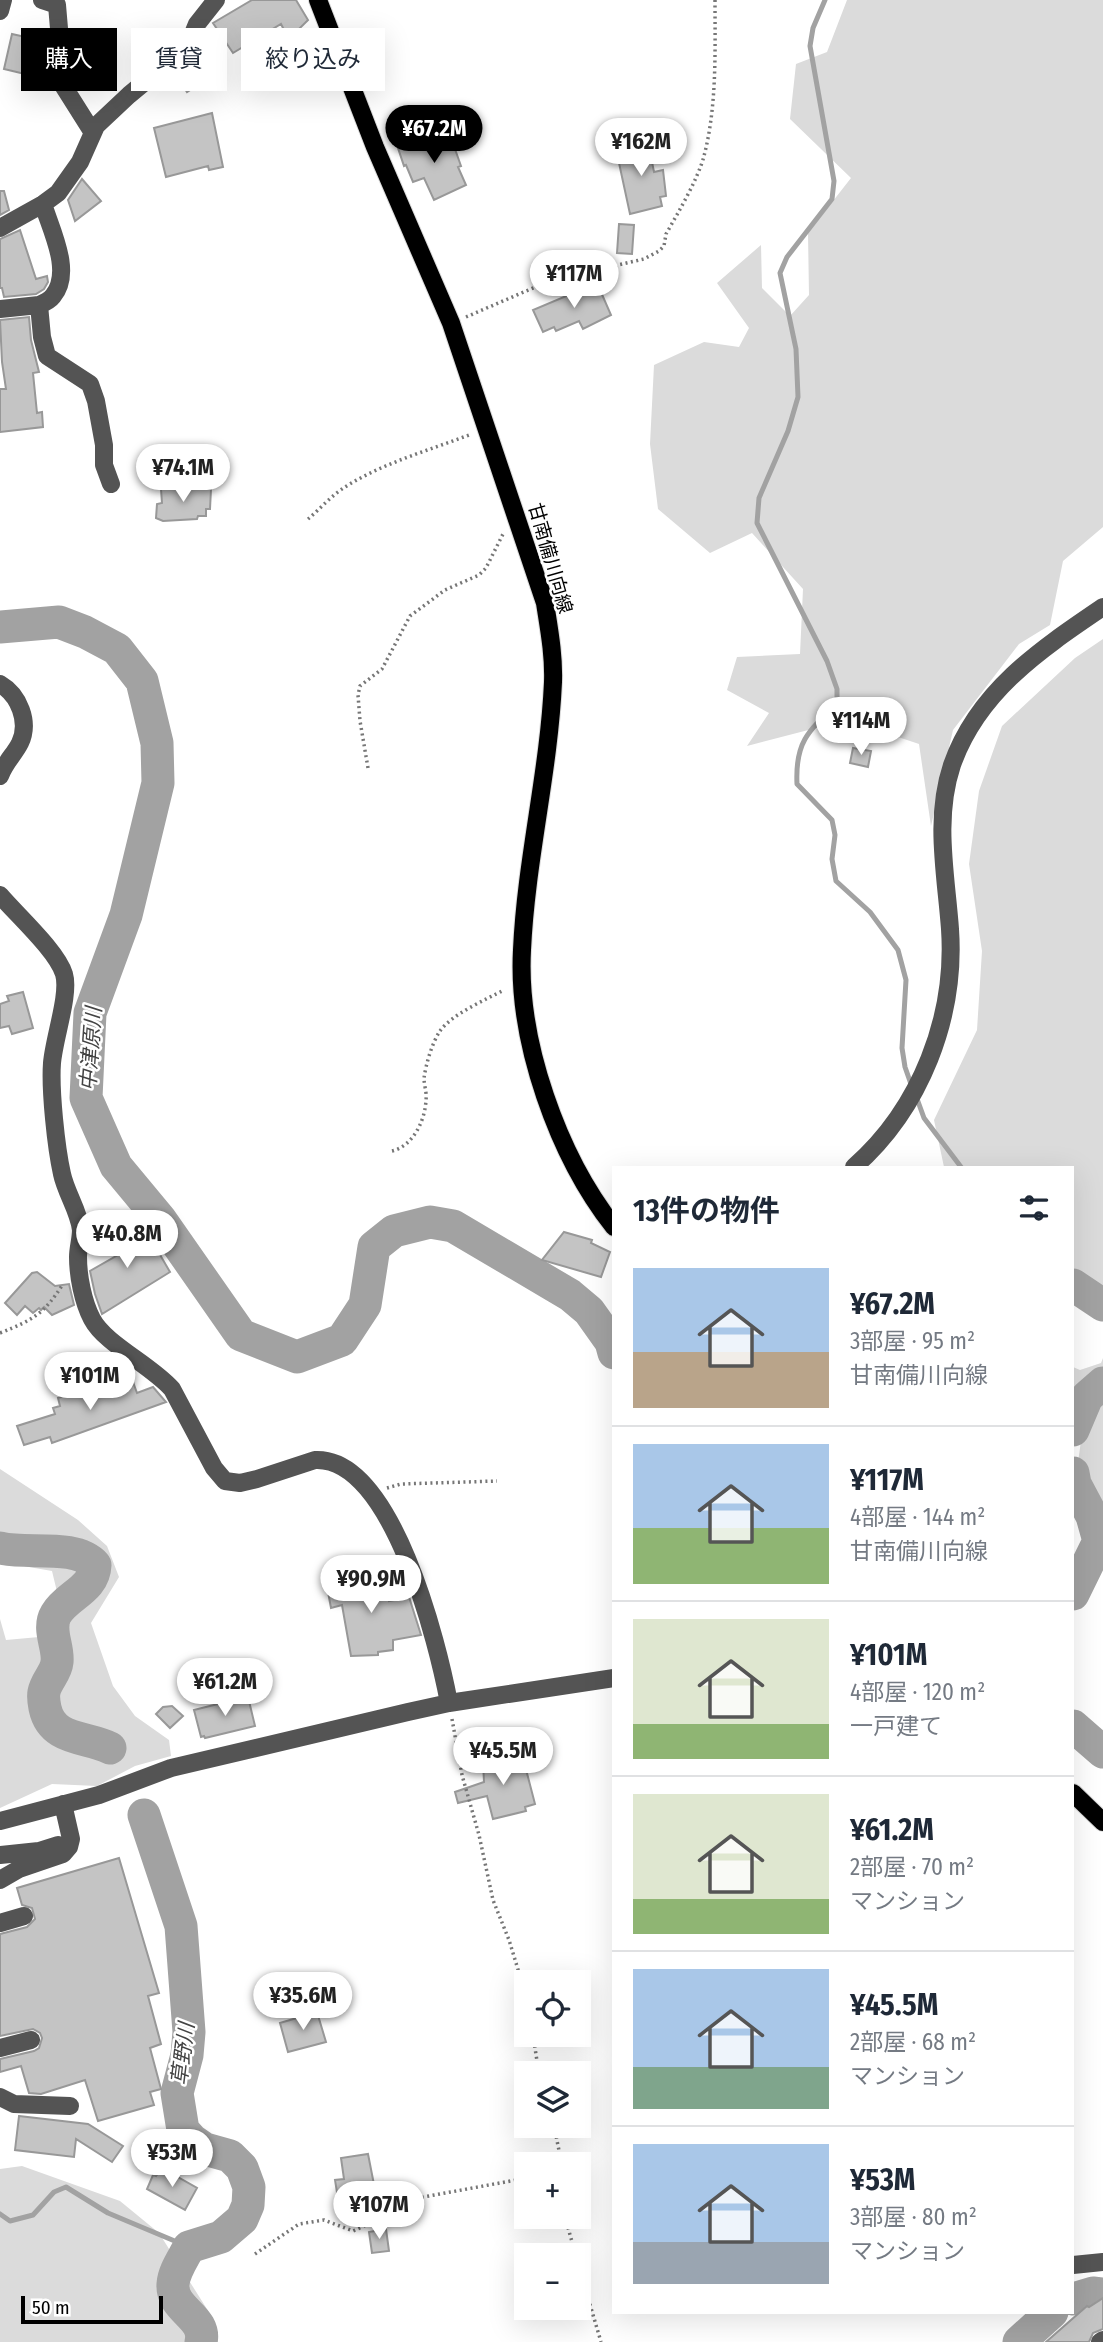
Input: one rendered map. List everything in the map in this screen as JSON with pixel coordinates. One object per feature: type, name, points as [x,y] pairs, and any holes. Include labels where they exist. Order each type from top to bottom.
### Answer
[{"type":"main road","name":"甘南備川向線","points":[[318,0],[375,147],[452,323],[545,603],[550,630],[553,681],[524,913],[521,954],[524,987],[531,1043],[548,1104],[572,1161],[612,1224]]},
{"type":"main road","points":[[1074,1794],[1103,1822]]},
{"type":"street","points":[[0,11],[3,0]]},
{"type":"street","points":[[43,0],[57,5],[64,87],[93,133]]},
{"type":"street","points":[[0,228],[58,193],[71,176],[96,126],[188,47],[197,24],[216,0]]},
{"type":"street","points":[[0,309],[39,305],[53,296],[60,283],[61,262],[43,204]]},
{"type":"street","points":[[39,305],[47,356],[90,384],[96,401],[104,465],[111,485]]},
{"type":"street","points":[[856,1166],[899,1117],[928,1064],[937,1038],[950,968],[942,822],[952,765],[968,731],[987,701],[1011,675],[1030,658],[1103,607]]},
{"type":"street","points":[[0,684],[6,687],[18,702],[24,722],[21,741],[0,776]]},
{"type":"street","points":[[0,895],[60,963],[65,977],[66,992],[52,1065],[62,1176],[81,1231],[79,1268],[86,1307],[93,1322],[172,1389],[214,1468],[225,1480],[240,1483],[315,1460],[328,1459],[339,1464],[368,1490],[391,1522],[411,1566],[430,1622],[449,1703]]},
{"type":"street","points":[[0,1821],[108,1792],[171,1768],[449,1703],[612,1678]]},
{"type":"street","points":[[0,1880],[19,1869],[63,1854],[69,1847],[70,1832],[63,1804]]},
{"type":"street","points":[[0,1855],[49,1848],[61,1844],[70,1832]]},
{"type":"street","points":[[0,1923],[24,1916]]},
{"type":"street","points":[[0,2048],[31,2040]]},
{"type":"street","points":[[0,2097],[14,2104],[70,2106]]},
{"type":"street","points":[[1074,2265],[1103,2262]]},
{"type":"path","points":[[452,323],[540,285],[590,280],[618,265],[643,259],[659,251],[703,158],[712,111],[715,0]]},
{"type":"path","points":[[309,519],[343,488],[393,461],[410,459],[487,427]]},
{"type":"path","points":[[368,768],[360,721],[360,686],[382,669],[410,617],[436,595],[479,575],[486,568],[505,531],[520,524]]},
{"type":"path","points":[[392,1151],[403,1149],[410,1142],[423,1115],[427,1099],[424,1081],[426,1072],[438,1034],[445,1025],[506,989],[524,987]]},
{"type":"path","points":[[0,1332],[29,1320],[48,1308],[63,1283],[79,1268]]},
{"type":"path","points":[[376,1500],[386,1488],[401,1484],[497,1481]]},
{"type":"path","points":[[449,1703],[462,1775],[493,1900],[518,1970]]},
{"type":"path","points":[[255,2253],[299,2224],[324,2220],[353,2231],[375,2221],[386,2211],[418,2198],[514,2180]]},
{"type":"path","points":[[591,2308],[601,2342]]},
{"type":"shaded area","points":[[847,0],[1103,0],[1103,527],[1063,561],[1050,625],[1019,644],[953,730],[931,826],[919,744],[847,720],[747,746],[769,713],[727,690],[737,657],[800,654],[803,589],[752,533],[710,553],[658,509],[650,444],[654,365],[704,342],[739,347],[749,328],[717,283],[761,245],[762,288],[790,316],[809,295],[808,233],[851,178],[790,119],[796,64],[827,52]]},
{"type":"shaded area","points":[[1103,639],[1103,1316],[1074,1297],[1074,1166],[944,1166],[934,1120],[977,1030],[982,951],[969,864],[979,791],[1002,726],[1075,658]]},
{"type":"shaded area","points":[[1103,1358],[1103,1564],[1076,1477],[1084,1419],[1074,1416],[1074,1367],[1080,1370],[1101,1363]]},
{"type":"shaded area","points":[[0,1469],[78,1520],[107,1546],[119,1577],[91,1623],[113,1686],[135,1716],[169,1740],[171,1756],[135,1766],[97,1786],[52,1784],[0,1808],[0,1619],[6,1640],[39,1637],[59,1600],[52,1571],[0,1562]]},
{"type":"shaded area","points":[[22,2166],[120,2201],[159,2233],[212,2317],[211,2342],[0,2342],[0,2169]]},
{"type":"building","points":[[252,0],[296,0],[308,20],[300,28],[283,28],[281,24],[274,28],[241,28],[241,48],[233,53],[227,44],[227,28],[216,28],[213,23]]},
{"type":"building","points":[[12,34],[21,36],[21,73],[4,69]]},
{"type":"building","points":[[212,113],[223,167],[209,170],[208,166],[166,177],[154,128]]},
{"type":"building","points":[[450,135],[461,166],[458,167],[466,185],[434,200],[424,178],[413,182],[398,148]]},
{"type":"building","points":[[648,142],[654,172],[663,170],[666,196],[660,197],[662,206],[630,214],[616,149]]},
{"type":"building","points":[[82,179],[101,201],[75,221],[68,200]]},
{"type":"building","points":[[0,191],[4,191],[9,210],[0,215]]},
{"type":"building","points":[[619,224],[634,225],[632,254],[617,253]]},
{"type":"building","points":[[20,230],[36,279],[47,276],[48,282],[44,289],[36,294],[4,297],[0,288],[0,239]]},
{"type":"building","points":[[597,283],[611,315],[583,329],[579,321],[556,331],[554,327],[543,332],[533,310]]},
{"type":"building","points":[[29,317],[31,340],[39,372],[33,373],[37,413],[42,412],[43,427],[0,432],[0,389],[6,389],[0,320]]},
{"type":"building","points":[[161,489],[211,489],[210,509],[206,509],[206,516],[198,516],[197,519],[163,521],[156,518],[157,504],[162,503]]},
{"type":"building","points":[[853,748],[871,751],[868,767],[850,763]]},
{"type":"building","points":[[23,992],[33,1028],[12,1034],[9,1026],[0,1028],[0,1004],[9,1001],[7,996]]},
{"type":"building","points":[[139,1223],[155,1255],[159,1253],[170,1272],[102,1314],[90,1271],[137,1244],[106,1240]]},
{"type":"building","points":[[564,1232],[592,1240],[591,1243],[610,1252],[601,1277],[542,1260]]},
{"type":"building","points":[[37,1272],[55,1286],[69,1284],[74,1305],[52,1315],[44,1307],[33,1313],[25,1306],[17,1315],[5,1303],[32,1273]]},
{"type":"building","points":[[132,1379],[137,1393],[153,1387],[166,1402],[52,1443],[50,1437],[24,1445],[17,1426],[55,1414],[53,1408],[60,1406],[58,1398],[73,1393],[74,1396],[83,1393],[84,1397]]},
{"type":"building","points":[[362,1570],[367,1593],[386,1589],[389,1601],[409,1597],[421,1635],[393,1640],[393,1650],[378,1652],[378,1655],[351,1656],[342,1605],[331,1608],[325,1576]]},
{"type":"building","points":[[246,1697],[255,1726],[201,1737],[194,1710]]},
{"type":"building","points":[[172,1706],[183,1716],[170,1728],[156,1714],[163,1707]]},
{"type":"building","points":[[522,1754],[535,1804],[525,1807],[526,1811],[493,1819],[487,1796],[458,1803],[455,1792],[484,1782],[483,1762]]},
{"type":"building","points":[[119,1858],[159,1993],[148,1996],[161,2044],[150,2048],[161,2089],[150,2092],[154,2105],[98,2121],[85,2080],[41,2094],[29,2093],[21,2066],[0,2072],[0,2059],[34,2051],[39,2048],[42,2038],[40,2033],[33,2029],[0,2036],[0,1934],[27,1927],[35,1919],[32,1908],[22,1905],[17,1888]]},
{"type":"building","points":[[317,2012],[326,2042],[288,2052],[280,2023]]},
{"type":"building","points":[[19,2116],[88,2124],[123,2146],[112,2162],[76,2139],[74,2157],[15,2150]]},
{"type":"building","points":[[368,2154],[379,2210],[352,2214],[351,2203],[339,2205],[335,2180],[344,2179],[341,2158]]},
{"type":"building","points":[[162,2168],[197,2188],[185,2210],[147,2189],[153,2175],[156,2176]]},
{"type":"building","points":[[386,2229],[389,2251],[372,2253],[369,2232]]},
{"type":"building","points":[[1103,2298],[1103,2329],[1093,2333],[1089,2342],[1046,2342],[1087,2306]]},
{"type":"waterway","points":[[825,0],[813,28],[810,46],[834,181],[832,199],[787,257],[780,273],[796,349],[798,397],[788,431],[759,498],[757,523],[827,661],[837,689],[837,704],[811,730],[801,747],[797,784],[832,820],[835,835],[832,859],[836,881],[870,912],[898,950],[906,980],[902,1048],[912,1087]]},
{"type":"waterway","name":"中津原川","points":[[0,627],[59,622],[117,649],[142,681],[157,743],[158,783],[126,915],[90,1013],[86,1098],[116,1166],[160,1219],[241,1335],[297,1357],[342,1340],[365,1305],[374,1247],[394,1231],[430,1222],[453,1226],[570,1295],[589,1311],[612,1346]]},
{"type":"waterway","points":[[916,1096],[924,1118],[960,1166]]},
{"type":"waterway","name":"中津原川","points":[[1074,1286],[1103,1305]]},
{"type":"waterway","name":"中津原川","points":[[1074,1428],[1087,1397],[1103,1383]]},
{"type":"waterway","name":"中津原川","points":[[1074,1478],[1092,1516],[1099,1541],[1074,1592]]},
{"type":"waterway","name":"草野川","points":[[0,1548],[76,1554],[95,1565],[90,1581],[56,1614],[53,1632],[57,1662],[45,1688],[44,1700],[49,1719],[62,1732],[110,1748]]},
{"type":"waterway","name":"中津原川","points":[[1074,1727],[1103,1752]]},
{"type":"waterway","name":"草野川","points":[[144,1815],[181,1926],[189,2032],[187,2055],[177,2093],[183,2130],[205,2149],[230,2156],[242,2168],[249,2187],[248,2205],[242,2219],[221,2237],[189,2247],[175,2274],[173,2284],[177,2301],[199,2326],[201,2342]]},
{"type":"waterway","points":[[0,2214],[10,2221],[33,2215],[54,2192],[66,2187],[108,2213],[189,2247]]},
{"type":"waterway","points":[[1074,2299],[1093,2293],[1103,2294]]},
{"type":"waterway","points":[[1019,2342],[1050,2314]]}]
